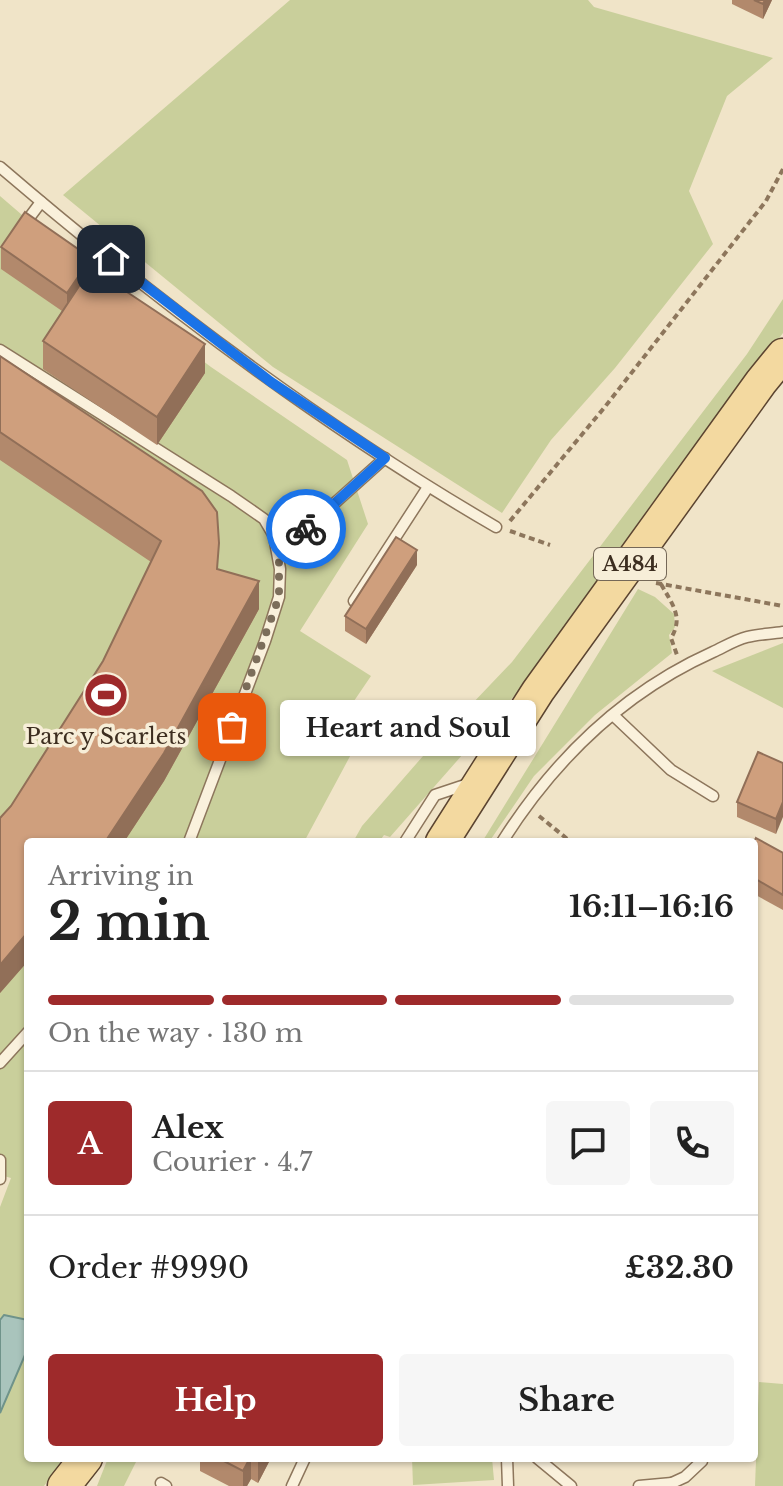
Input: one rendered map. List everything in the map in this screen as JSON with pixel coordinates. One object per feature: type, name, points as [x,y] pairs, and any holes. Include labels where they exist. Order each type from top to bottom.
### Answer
[{"type":"main road","name":"A484","points":[[444,838],[538,691],[783,355]]},
{"type":"main road","points":[[64,1486],[83,1468]]},
{"type":"lane","points":[[0,167],[271,382],[428,487],[500,528]]},
{"type":"lane","points":[[14,240],[41,202]]},
{"type":"lane","points":[[0,350],[264,519],[274,536],[279,553],[279,597],[191,838]]},
{"type":"lane","points":[[279,553],[385,458]]},
{"type":"lane","points":[[354,601],[428,487]]},
{"type":"lane","points":[[505,838],[525,806],[560,763],[647,688],[681,667],[747,637],[783,632]]},
{"type":"lane","points":[[613,715],[671,770],[713,796]]},
{"type":"lane","points":[[408,838],[435,795],[482,778]]},
{"type":"lane","points":[[0,1063],[24,1036]]},
{"type":"lane","points":[[0,1160],[0,1179]]},
{"type":"lane","points":[[292,1486],[303,1462]]},
{"type":"lane","points":[[542,1462],[571,1486]]},
{"type":"lane","points":[[639,1486],[671,1484],[685,1477],[701,1462]]},
{"type":"path","points":[[550,545],[500,528],[604,408],[757,213],[783,169]]},
{"type":"path","points":[[681,667],[671,638],[679,616],[658,584],[783,606]]},
{"type":"path","points":[[525,806],[566,838]]},
{"type":"green space","points":[[290,0],[588,0],[594,7],[773,58],[727,96],[689,191],[713,244],[615,368],[551,440],[502,513],[273,367],[63,195]]},
{"type":"green space","points":[[0,196],[114,294],[211,367],[347,460],[368,524],[300,631],[371,676],[354,701],[370,719],[306,838],[24,838],[24,1319],[5,1315],[0,1320],[0,1207],[11,1178],[0,1175]]},
{"type":"green space","points":[[783,299],[783,333],[650,506],[522,687],[390,837],[355,838],[362,826],[430,748],[512,662],[747,354]]},
{"type":"green space","points":[[638,589],[655,597],[674,614],[675,627],[669,635],[672,653],[595,715],[534,776],[492,838],[484,838]]},
{"type":"green space","points":[[783,643],[783,708],[712,671]]},
{"type":"green space","points":[[24,1357],[24,1462],[61,1462],[44,1486],[0,1486],[0,1413]]},
{"type":"green space","points":[[759,1382],[783,1384],[783,1486],[755,1486]]},
{"type":"green space","points":[[106,1462],[136,1462],[124,1486],[97,1486]]},
{"type":"green space","points":[[412,1462],[492,1462],[494,1480],[413,1485]]},
{"type":"water","points":[[4,1315],[24,1319],[24,1357],[0,1413],[0,1320]]},
{"type":"building","points":[[25,212],[91,258],[67,293],[1,247]]},
{"type":"building","points":[[91,268],[205,344],[157,417],[43,341]]},
{"type":"building","points":[[0,356],[202,491],[217,512],[217,569],[259,581],[164,753],[108,838],[24,838],[24,937],[0,965],[0,818],[11,806],[103,661],[161,541],[0,432]]},
{"type":"building","points":[[396,537],[417,550],[366,629],[345,616]]},
{"type":"building","points":[[758,752],[783,763],[783,802],[776,819],[737,802]]},
{"type":"building","points":[[758,839],[783,853],[783,895],[758,880]]},
{"type":"building","points":[[226,1462],[248,1462],[243,1471]]},
{"type":"way so far","points":[[232,727],[279,597],[279,553],[306,529]]},
{"type":"place","name":"Parc y Scarlets","points":[[106,695]]},
{"type":"place","name":"Heart and Soul","points":[[232,727]]},
{"type":"route","points":[[111,259],[271,382],[385,458],[306,529]]}]
